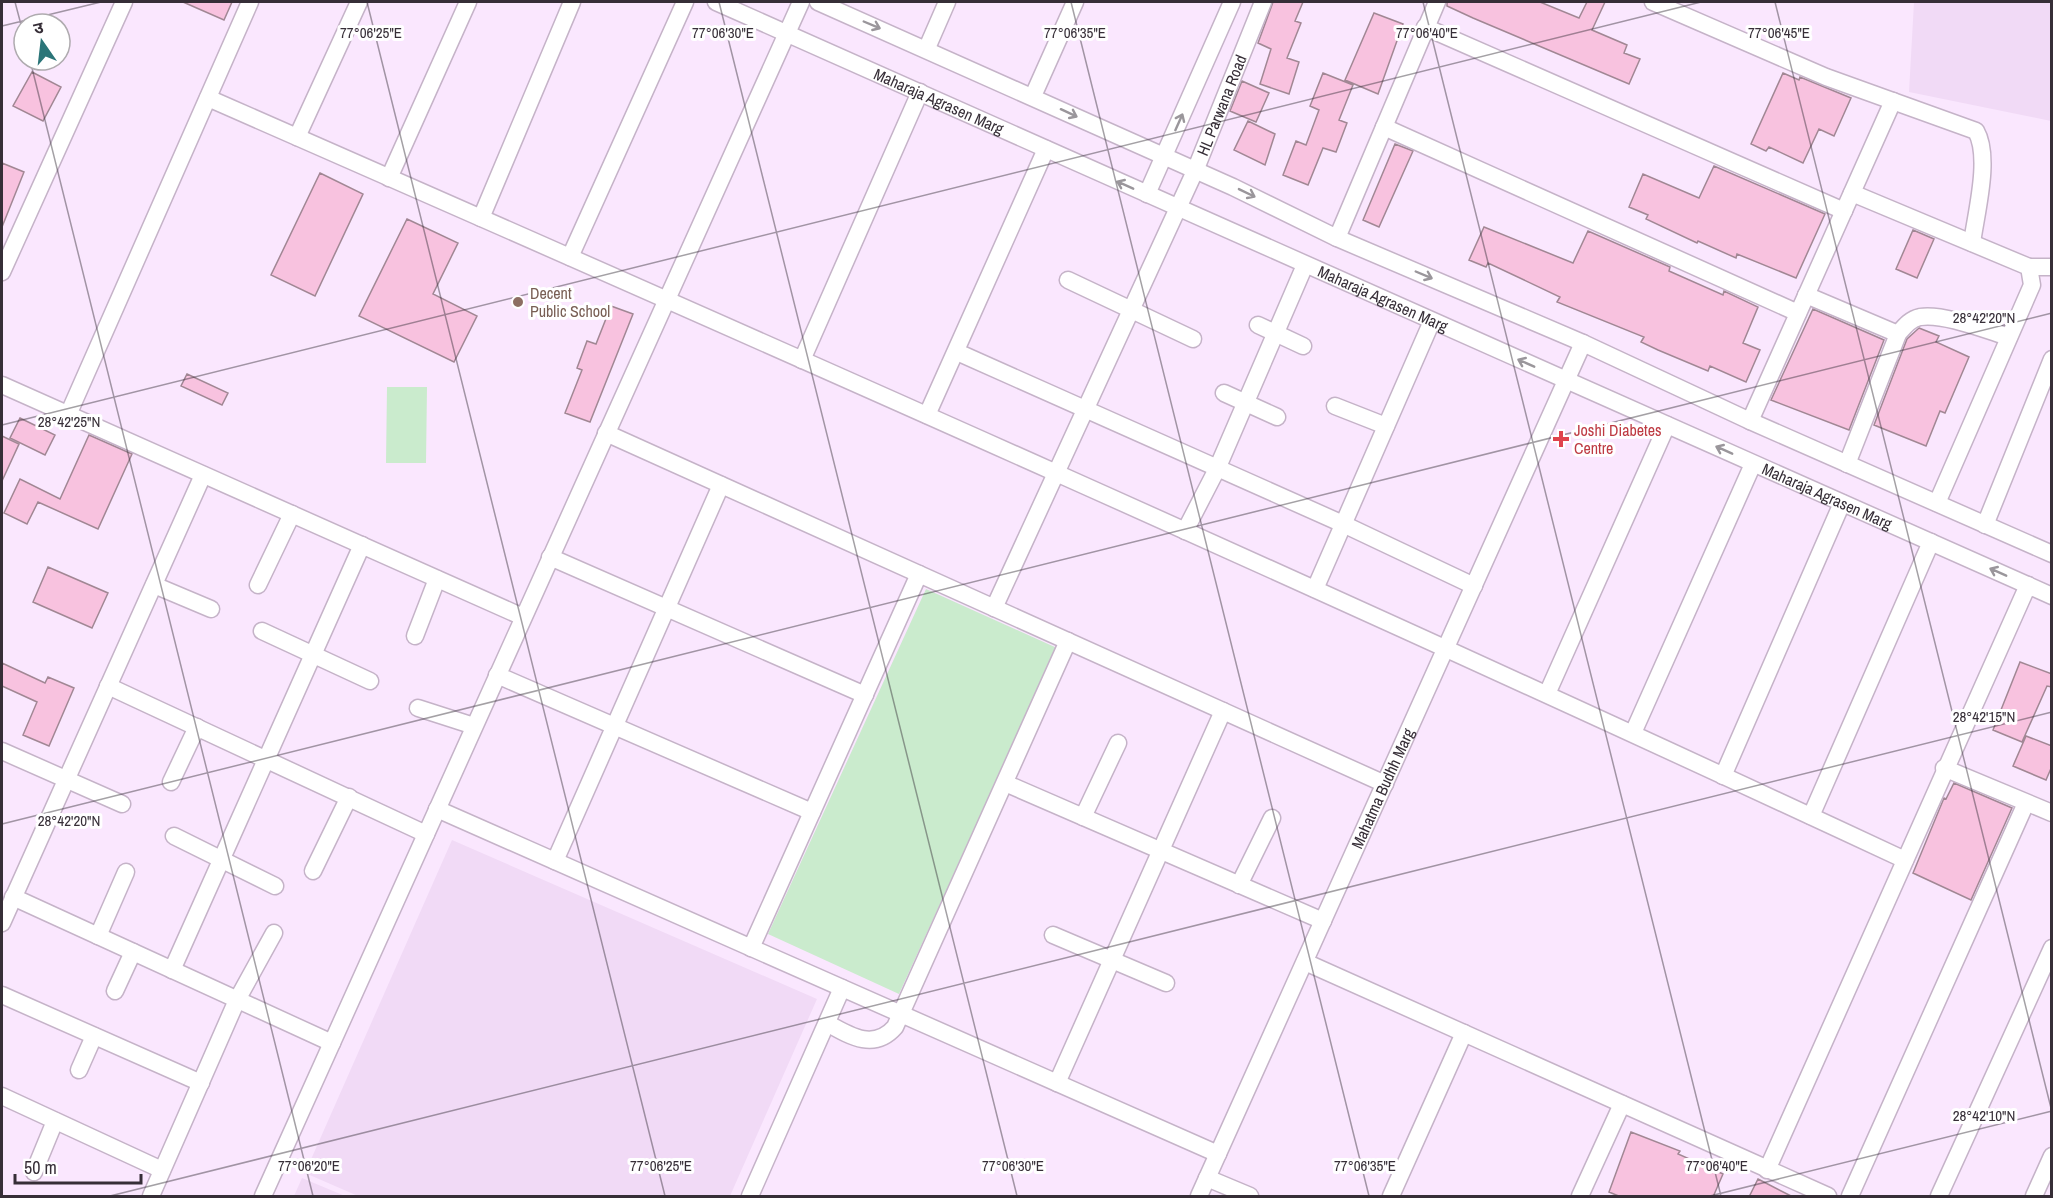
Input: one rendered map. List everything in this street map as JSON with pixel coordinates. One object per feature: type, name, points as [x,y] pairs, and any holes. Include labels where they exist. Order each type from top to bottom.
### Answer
[{"type":"street","points":[[2,273],[124,2]]},
{"type":"street","points":[[68,415],[250,2]]},
{"type":"street","points":[[297,138],[359,2]]},
{"type":"street","points":[[389,178],[468,2]]},
{"type":"street","points":[[480,218],[572,2]]},
{"type":"street","points":[[570,257],[685,2]]},
{"type":"street","name":"Maharaja Agrasen Marg","points":[[716,2],[2052,596]]},
{"type":"street","points":[[263,1197],[801,2]]},
{"type":"street","points":[[818,2],[1033,96],[1337,238],[1583,343],[1750,421],[2052,554]]},
{"type":"street","points":[[927,48],[947,2]]},
{"type":"street","points":[[1033,96],[1075,2]]},
{"type":"street","name":"HL Parwana Road","points":[[1147,194],[1232,2]]},
{"type":"street","name":"HL Parwana Road","points":[[994,608],[1195,171],[1263,2]]},
{"type":"street","points":[[1337,238],[1437,2]]},
{"type":"street","points":[[1653,2],[1827,77],[1976,131],[1982,142],[1983,160],[1972,243]]},
{"type":"street","points":[[1425,27],[1844,210]]},
{"type":"street","points":[[802,360],[920,92]]},
{"type":"street","points":[[208,99],[927,415],[1446,648],[1905,860]]},
{"type":"street","points":[[1750,421],[1893,101]]},
{"type":"street","points":[[1384,127],[1798,313]]},
{"type":"street","points":[[927,415],[1046,149]]},
{"type":"street","points":[[1852,193],[2029,267],[2052,267]]},
{"type":"street","points":[[1185,531],[1217,469],[1305,265]]},
{"type":"street","points":[[1937,503],[2032,285],[2029,267]]},
{"type":"street","points":[[1068,280],[1194,339]]},
{"type":"street","points":[[1806,295],[1898,334]]},
{"type":"street","points":[[1847,464],[1898,334],[1909,322],[1921,317],[1942,318],[2009,337]]},
{"type":"street","points":[[1315,589],[1432,321]]},
{"type":"street","points":[[1258,325],[1303,346]]},
{"type":"street","name":"Mahatma Budhh Marg","points":[[1199,1197],[1583,343]]},
{"type":"street","points":[[957,352],[1343,524],[1474,586]]},
{"type":"street","points":[[1985,525],[2052,359]]},
{"type":"street","points":[[2,386],[523,617]]},
{"type":"street","points":[[1224,393],[1277,417]]},
{"type":"street","points":[[1335,406],[1386,426]]},
{"type":"street","points":[[1547,694],[1667,425]]},
{"type":"street","points":[[606,433],[1385,784]]},
{"type":"street","points":[[1632,733],[1754,464]]},
{"type":"street","points":[[2,919],[203,475]]},
{"type":"street","points":[[555,861],[721,485]]},
{"type":"street","points":[[1723,776],[1842,503]]},
{"type":"street","points":[[258,585],[292,514]]},
{"type":"street","points":[[1811,816],[1931,542]]},
{"type":"street","points":[[172,970],[362,545]]},
{"type":"street","points":[[550,557],[865,695]]},
{"type":"street","points":[[751,948],[919,574]]},
{"type":"street","points":[[416,636],[437,579]]},
{"type":"street","points":[[154,585],[212,609]]},
{"type":"street","points":[[1767,1170],[1944,768],[2028,585]]},
{"type":"street","points":[[262,631],[370,681]]},
{"type":"street","points":[[827,1023],[851,1037],[872,1041],[889,1034],[903,1015],[1068,641]]},
{"type":"street","points":[[497,675],[812,812]]},
{"type":"street","points":[[108,686],[426,834]]},
{"type":"street","points":[[418,708],[474,726]]},
{"type":"street","points":[[1057,1083],[1223,711]]},
{"type":"street","points":[[171,782],[196,727]]},
{"type":"street","points":[[1083,817],[1118,743]]},
{"type":"street","points":[[2,751],[122,804]]},
{"type":"street","points":[[1944,768],[2052,813]]},
{"type":"street","points":[[1005,783],[1323,921]]},
{"type":"street","points":[[313,871],[349,797]]},
{"type":"street","points":[[1850,1197],[2026,802]]},
{"type":"street","points":[[437,809],[1218,1154]]},
{"type":"street","points":[[1239,885],[1272,818]]},
{"type":"street","points":[[174,836],[275,886]]},
{"type":"street","points":[[98,936],[126,872]]},
{"type":"street","points":[[13,897],[332,1043]]},
{"type":"street","points":[[151,1197],[237,1000],[274,933]]},
{"type":"street","points":[[1053,935],[1166,983]]},
{"type":"street","points":[[1939,1197],[2052,948]]},
{"type":"street","points":[[115,991],[133,952]]},
{"type":"street","points":[[1305,962],[1767,1170],[1799,1191],[1828,1197]]},
{"type":"street","points":[[750,1197],[842,988]]},
{"type":"street","points":[[2,995],[201,1083]]},
{"type":"street","points":[[1391,1197],[1464,1033]]},
{"type":"street","points":[[79,1070],[94,1036]]},
{"type":"street","points":[[2,1096],[162,1170]]},
{"type":"street","points":[[1580,1197],[1622,1104]]},
{"type":"street","points":[[34,1172],[55,1121]]},
{"type":"street","points":[[2034,1197],[2052,1156]]},
{"type":"street","points":[[1208,1178],[1250,1197]]},
{"type":"shaded area","points":[[1914,2],[2051,2],[2051,121],[1909,92]]},
{"type":"shaded area","points":[[452,840],[817,999],[730,1196],[358,1196],[305,1173]]},
{"type":"shaded area","points":[[302,1178],[345,1196],[294,1196]]},
{"type":"green space","points":[[387,387],[427,387],[426,463],[386,463]]},
{"type":"green space","points":[[926,589],[1057,648],[899,994],[768,934]]},
{"type":"building","points":[[183,2],[232,2],[224,20]]},
{"type":"building","points":[[1273,2],[1303,2],[1295,21],[1301,23],[1287,58],[1299,62],[1289,94],[1260,84],[1271,49],[1258,43]]},
{"type":"building","points":[[1447,2],[1540,2],[1579,18],[1587,2],[1605,2],[1592,30],[1627,45],[1624,53],[1640,59],[1629,84],[1473,18],[1447,6]]},
{"type":"building","points":[[1374,13],[1403,24],[1378,94],[1345,80]]},
{"type":"building","points":[[32,72],[61,87],[43,121],[13,106]]},
{"type":"building","points":[[1323,73],[1353,85],[1339,120],[1347,123],[1336,152],[1323,148],[1308,185],[1283,175],[1296,141],[1306,145],[1319,110],[1310,106]]},
{"type":"building","points":[[1783,73],[1799,80],[1800,77],[1851,98],[1834,136],[1819,129],[1803,163],[1769,147],[1766,151],[1751,144]]},
{"type":"building","points":[[1242,81],[1269,93],[1256,122],[1230,111]]},
{"type":"building","points":[[1248,121],[1275,134],[1265,165],[1234,150]]},
{"type":"building","points":[[1395,144],[1413,151],[1379,227],[1363,220]]},
{"type":"building","points":[[2,163],[24,172],[2,227]]},
{"type":"building","points":[[1714,166],[1825,214],[1796,278],[1737,254],[1736,258],[1698,241],[1697,243],[1646,219],[1648,215],[1629,207],[1643,174],[1699,198]]},
{"type":"building","points":[[320,173],[363,194],[315,296],[271,275]]},
{"type":"building","points":[[407,219],[458,243],[433,294],[477,316],[454,362],[359,316]]},
{"type":"building","points":[[1484,227],[1573,263],[1588,231],[1670,267],[1669,271],[1723,295],[1724,291],[1758,307],[1743,343],[1760,350],[1746,382],[1710,366],[1708,371],[1658,350],[1641,342],[1644,337],[1557,302],[1560,297],[1488,263],[1486,267],[1469,260]]},
{"type":"building","points":[[1913,230],[1934,239],[1917,278],[1896,269]]},
{"type":"building","points":[[611,306],[633,314],[590,422],[565,413],[582,370],[577,368],[587,341],[596,344]]},
{"type":"building","points":[[1813,309],[1884,340],[1849,430],[1771,400]]},
{"type":"building","points":[[1919,328],[1939,336],[1936,342],[1969,357],[1945,413],[1940,411],[1926,446],[1874,425],[1907,339]]},
{"type":"building","points":[[187,374],[228,393],[222,405],[181,386]]},
{"type":"building","points":[[20,418],[55,435],[45,455],[10,438]]},
{"type":"building","points":[[89,435],[132,454],[98,529],[38,502],[27,524],[4,513],[20,479],[60,499]]},
{"type":"building","points":[[2,436],[19,444],[2,481]]},
{"type":"building","points":[[48,567],[108,593],[92,628],[33,602]]},
{"type":"building","points":[[2020,662],[2052,674],[2052,687],[2047,686],[2022,742],[1993,730]]},
{"type":"building","points":[[2,663],[45,683],[48,677],[74,688],[49,746],[23,735],[37,702],[2,686]]},
{"type":"building","points":[[2026,736],[2052,746],[2052,766],[2046,780],[2013,766]]},
{"type":"building","points":[[1954,783],[2012,808],[1971,900],[1913,873],[1944,798],[1946,799]]},
{"type":"building","points":[[1631,1132],[1680,1151],[1678,1154],[1723,1174],[1713,1197],[1621,1197],[1609,1192]]},
{"type":"building","points":[[1758,1179],[1793,1197],[1749,1197]]},
{"type":"place","name":"Decent Public School","points":[[518,302]]},
{"type":"place","name":"Joshi Diabetes Centre","points":[[1561,439]]}]
